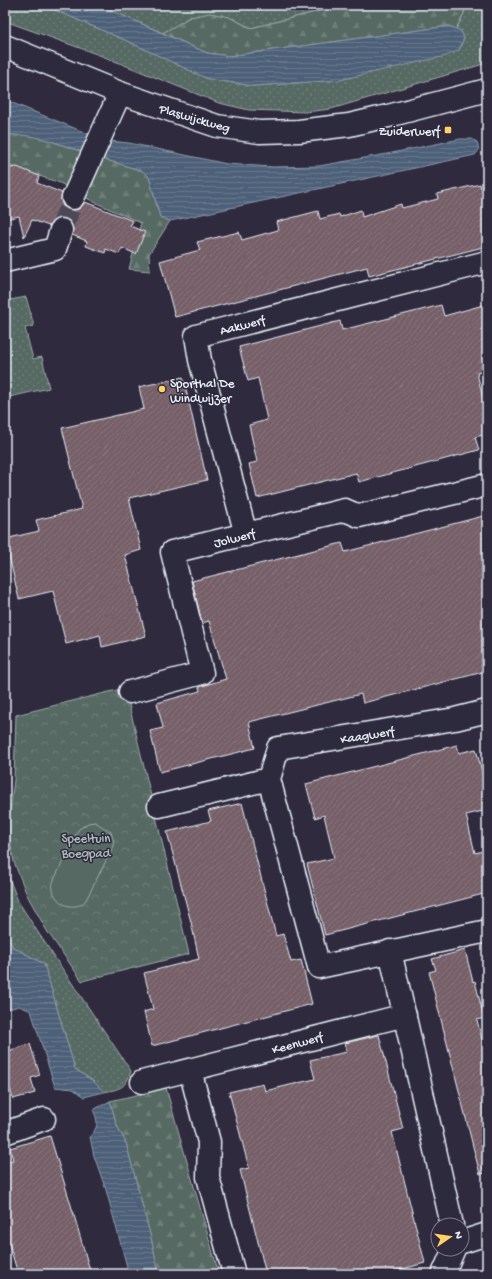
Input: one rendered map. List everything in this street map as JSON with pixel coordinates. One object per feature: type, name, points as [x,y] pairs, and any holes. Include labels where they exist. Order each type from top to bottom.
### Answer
[{"type":"street","name":"Plaswijckweg","points":[[5,46],[120,93],[217,126],[259,132],[299,132],[349,125],[487,90]]},
{"type":"street","points":[[73,198],[120,93]]},
{"type":"street","points":[[5,262],[55,249],[61,230]]},
{"type":"street","name":"Aakwerf","points":[[246,534],[202,367],[196,336],[487,262]]},
{"type":"street","name":"Jolwerf","points":[[130,692],[202,673],[172,552],[345,510],[359,516],[487,485]]},
{"type":"street","name":"Kaagwerf","points":[[269,779],[278,748],[455,719],[487,711]]},
{"type":"street","points":[[159,806],[269,779],[319,967],[487,931]]},
{"type":"street","points":[[390,951],[450,1217]]},
{"type":"street","name":"Keenwerf","points":[[142,1082],[405,1015]]},
{"type":"street","points":[[190,1070],[209,1142],[208,1177],[234,1274]]},
{"type":"street","points":[[5,1133],[44,1119]]},
{"type":"street","points":[[470,1239],[487,1234]]},
{"type":"street","points":[[442,1274],[450,1257]]},
{"type":"green space","points":[[5,5],[43,5],[125,40],[208,79],[253,86],[339,80],[459,50],[464,38],[461,31],[456,29],[464,13],[465,5],[484,5],[487,15],[487,63],[331,109],[305,112],[249,110],[219,103],[102,56],[5,21]]},
{"type":"green space","points":[[99,5],[344,5],[251,28],[229,17],[190,17],[163,33]]},
{"type":"green space","points":[[344,5],[465,5],[464,13],[456,29],[449,26],[229,56],[207,53],[163,33],[190,17],[210,13],[229,17],[251,28]]},
{"type":"green space","points":[[17,134],[39,137],[143,171],[149,177],[160,217],[170,221],[149,254],[150,271],[129,269],[141,223],[92,201],[60,183],[13,167],[5,167],[5,135]]},
{"type":"green space","points":[[26,297],[34,326],[25,328],[33,359],[42,357],[49,388],[5,398],[5,301]]},
{"type":"green space","name":"Speeltuin Boegpad","points":[[125,688],[189,954],[82,981],[47,931],[27,895],[14,862],[10,842],[9,818],[14,780],[16,715]]},
{"type":"green space","points":[[95,822],[111,832],[114,842],[112,849],[86,900],[78,905],[66,905],[55,896],[53,892],[53,882],[78,830],[88,823]]},
{"type":"green space","points":[[5,868],[18,901],[131,1071],[127,1081],[122,1087],[104,1092],[93,1081],[75,1069],[44,964],[13,947],[7,936],[5,929]]},
{"type":"green space","points":[[166,1088],[219,1274],[159,1274],[126,1143],[117,1126],[110,1101]]},
{"type":"water","points":[[43,5],[99,5],[207,53],[229,56],[449,26],[461,31],[464,38],[459,50],[446,56],[339,80],[253,86],[208,79],[125,40]]},
{"type":"water","points":[[5,100],[89,134],[83,152],[35,137],[5,135]]},
{"type":"water","points":[[460,139],[472,139],[477,142],[479,150],[475,155],[170,221],[160,217],[149,177],[143,171],[103,159],[110,141],[129,143],[227,164],[273,167],[319,166]]},
{"type":"water","points":[[5,929],[13,947],[44,964],[75,1069],[93,1081],[104,1092],[84,1097],[73,1089],[55,1087],[31,1011],[19,1006],[5,1010]]},
{"type":"water","points":[[110,1101],[117,1126],[126,1143],[159,1274],[129,1274],[106,1190],[94,1156],[90,1137],[95,1130],[97,1121],[93,1110]]},
{"type":"building","points":[[17,167],[39,176],[37,183],[62,193],[61,200],[63,206],[68,209],[74,210],[80,208],[85,202],[133,221],[130,226],[145,232],[136,254],[122,248],[119,254],[106,249],[105,253],[86,246],[87,241],[72,235],[73,227],[70,221],[64,218],[59,218],[53,221],[49,226],[32,220],[24,237],[19,216],[5,219],[5,169]]},
{"type":"building","points":[[480,184],[481,188],[487,186],[487,246],[369,276],[367,267],[175,317],[160,261],[200,250],[197,242],[239,232],[242,240],[278,230],[276,222],[318,211],[320,219],[339,214],[340,217],[361,210],[362,217],[401,204],[402,208],[438,199],[437,194]]},
{"type":"building","points":[[487,304],[487,371],[477,373],[487,415],[487,434],[475,437],[479,450],[359,482],[356,473],[257,498],[249,464],[257,462],[249,425],[267,420],[258,378],[248,381],[239,347],[340,321],[342,330],[441,305],[444,316]]},
{"type":"building","points":[[183,377],[207,480],[129,498],[141,550],[125,555],[146,636],[102,647],[100,635],[66,644],[53,591],[19,599],[5,539],[39,531],[36,520],[82,509],[62,428],[144,409],[139,387]]},
{"type":"building","points":[[487,515],[487,671],[363,703],[361,694],[249,722],[255,748],[160,772],[150,731],[163,728],[157,703],[200,691],[199,687],[226,679],[209,621],[202,623],[192,581],[342,543],[345,552]]},
{"type":"building","points":[[457,745],[459,753],[476,749],[487,791],[487,810],[466,815],[475,853],[487,850],[487,893],[325,935],[307,864],[334,858],[324,815],[315,818],[306,784]]},
{"type":"building","points":[[242,803],[276,936],[283,934],[291,962],[301,960],[312,1004],[152,1046],[144,1012],[153,1009],[144,973],[199,959],[191,922],[167,832],[211,821],[208,811]]},
{"type":"building","points":[[465,950],[473,982],[475,981],[484,1018],[477,1020],[487,1058],[487,1173],[480,1174],[429,972],[436,970],[432,959]]},
{"type":"building","points":[[379,1035],[403,1129],[392,1132],[425,1263],[384,1274],[266,1274],[240,1170],[249,1168],[229,1092],[263,1084],[265,1091],[315,1079],[310,1060],[347,1052],[345,1043]]},
{"type":"building","points":[[30,1044],[40,1075],[31,1078],[35,1093],[13,1099],[9,1085],[5,1086],[5,1052]]},
{"type":"building","points":[[50,1136],[91,1274],[18,1274],[5,1230],[5,1162],[13,1160],[10,1148]]},
{"type":"tunnel","points":[[61,230],[73,198]]},
{"type":"place","name":"Zuiderwerf","points":[[448,130]]},
{"type":"place","name":"Sporthal De Windwijzer","points":[[162,389]]}]
